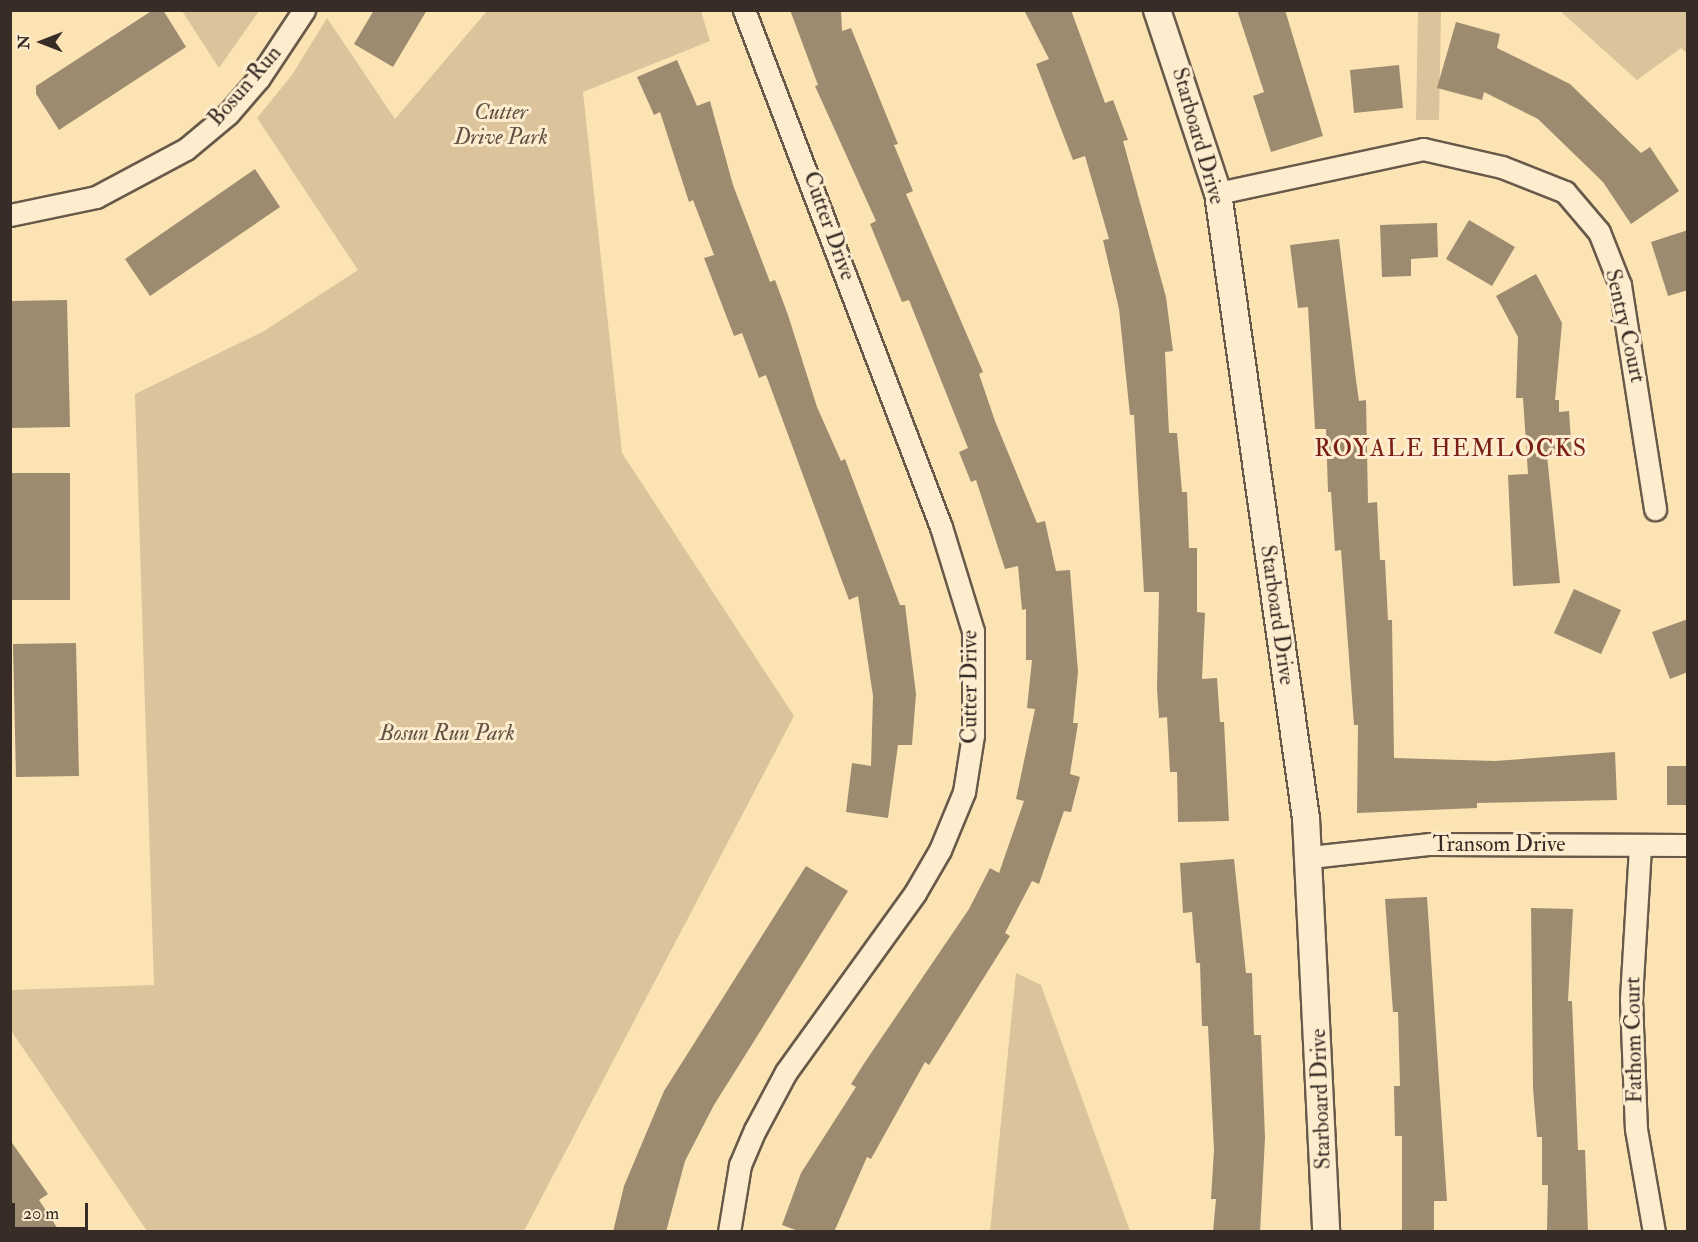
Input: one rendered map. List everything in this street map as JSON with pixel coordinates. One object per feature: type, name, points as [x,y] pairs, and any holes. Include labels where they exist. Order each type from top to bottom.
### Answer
[{"type":"street","name":"Bosun Run","points":[[10,215],[96,197],[186,149],[228,114],[259,78],[304,10]]},
{"type":"street","name":"Cutter Drive","points":[[729,1232],[741,1165],[755,1130],[786,1072],[902,912],[940,850],[964,792],[973,735],[973,631],[944,538],[744,10]]},
{"type":"street","name":"Starboard Drive","points":[[1157,10],[1218,193],[1310,857],[1326,1232]]},
{"type":"street","name":"Sentry Court","points":[[1218,193],[1423,149],[1502,167],[1565,192],[1599,232],[1620,285],[1655,509]]},
{"type":"street","name":"Transom Drive","points":[[1310,857],[1430,844],[1688,845]]},
{"type":"street","name":"Fathom Court","points":[[1640,846],[1632,1000],[1635,1094],[1654,1232]]},
{"type":"green space","points":[[182,11],[259,11],[219,68]]},
{"type":"green space","name":"Bosun Run Park","points":[[487,11],[701,11],[710,41],[583,92],[622,453],[794,716],[524,1231],[147,1231],[10,1029],[11,990],[154,985],[135,394],[264,331],[358,270],[257,118],[292,75],[327,18],[395,119]]},
{"type":"green space","points":[[1418,11],[1441,11],[1439,120],[1416,120]]},
{"type":"green space","points":[[1560,11],[1687,11],[1687,53],[1681,48],[1637,80]]},
{"type":"green space","points":[[1016,973],[1041,985],[1130,1231],[990,1231]]},
{"type":"building","points":[[153,10],[163,10],[186,47],[59,130],[36,94],[36,86]]},
{"type":"building","points":[[374,10],[427,10],[393,67],[354,44]]},
{"type":"building","points":[[790,10],[841,10],[842,31],[851,28],[898,144],[894,145],[913,191],[906,194],[983,372],[979,374],[995,421],[1037,523],[1045,521],[1056,571],[1070,570],[1078,672],[1073,723],[1078,723],[1070,774],[1080,777],[1071,812],[1064,811],[1039,884],[1032,881],[1005,933],[1010,936],[929,1065],[925,1062],[871,1159],[867,1157],[834,1232],[801,1232],[782,1225],[801,1173],[856,1087],[851,1084],[969,909],[990,868],[999,873],[1024,801],[1016,799],[1035,709],[1027,708],[1032,660],[1026,660],[1026,609],[1022,610],[1018,566],[1005,569],[976,480],[971,482],[959,452],[968,448],[909,300],[902,302],[870,224],[876,221],[815,86],[818,85]]},
{"type":"building","points":[[1024,10],[1071,10],[1105,103],[1113,100],[1128,140],[1123,141],[1166,297],[1173,351],[1165,352],[1169,433],[1177,433],[1182,492],[1187,492],[1189,548],[1197,548],[1197,612],[1205,613],[1202,679],[1217,678],[1220,722],[1224,722],[1229,821],[1178,822],[1177,772],[1170,772],[1167,717],[1159,718],[1157,688],[1159,592],[1144,592],[1134,415],[1130,415],[1119,309],[1103,240],[1109,239],[1085,156],[1073,160],[1036,64],[1049,59]]},
{"type":"building","points":[[1237,10],[1285,10],[1323,136],[1271,152],[1253,96],[1264,92]]},
{"type":"building","points":[[1456,22],[1500,34],[1497,48],[1570,84],[1641,153],[1650,147],[1679,191],[1631,224],[1603,182],[1538,119],[1484,92],[1482,100],[1437,88]]},
{"type":"building","points":[[677,60],[697,106],[710,101],[733,185],[770,282],[775,280],[817,407],[841,461],[845,459],[900,605],[905,605],[916,694],[912,745],[898,745],[888,818],[846,812],[852,763],[871,766],[873,696],[858,596],[849,600],[766,375],[759,378],[742,333],[734,336],[704,258],[714,255],[693,200],[689,202],[660,112],[654,115],[637,77]]},
{"type":"building","points":[[1399,65],[1403,108],[1354,113],[1350,70]]},
{"type":"building","points":[[255,169],[280,207],[150,296],[125,259]]},
{"type":"building","points":[[1469,220],[1515,247],[1492,286],[1446,259]]},
{"type":"building","points":[[1437,223],[1438,257],[1411,259],[1411,276],[1382,277],[1380,225]]},
{"type":"building","points":[[1688,230],[1688,290],[1668,296],[1651,242]]},
{"type":"building","points":[[1339,239],[1359,401],[1366,400],[1368,503],[1377,502],[1380,560],[1385,560],[1388,620],[1392,620],[1394,758],[1495,761],[1615,752],[1617,800],[1477,803],[1477,808],[1357,813],[1358,725],[1354,725],[1341,550],[1335,551],[1331,492],[1328,492],[1326,429],[1315,429],[1308,307],[1298,308],[1290,245]]},
{"type":"building","points":[[1536,274],[1562,323],[1555,400],[1559,400],[1559,412],[1569,411],[1572,455],[1547,456],[1560,583],[1513,586],[1508,475],[1528,474],[1523,398],[1516,398],[1518,337],[1496,296]]},
{"type":"building","points":[[67,300],[70,427],[10,428],[10,301]]},
{"type":"building","points":[[10,473],[70,473],[70,600],[10,600]]},
{"type":"building","points":[[1574,589],[1621,610],[1601,654],[1554,633]]},
{"type":"building","points":[[1688,619],[1688,672],[1670,679],[1652,632]]},
{"type":"building","points":[[76,643],[79,776],[16,777],[13,644]]},
{"type":"building","points":[[1667,766],[1688,766],[1688,805],[1667,805]]},
{"type":"building","points":[[1234,859],[1246,973],[1252,973],[1254,1035],[1261,1035],[1265,1138],[1260,1232],[1213,1232],[1216,1199],[1211,1199],[1214,1150],[1208,1026],[1202,1026],[1200,963],[1196,963],[1192,912],[1183,913],[1180,863]]},
{"type":"building","points":[[806,866],[848,891],[714,1105],[685,1161],[666,1232],[613,1232],[624,1186],[664,1091]]},
{"type":"building","points":[[1427,897],[1447,1201],[1434,1201],[1434,1232],[1402,1232],[1402,1136],[1395,1136],[1394,1086],[1400,1086],[1398,1012],[1393,1012],[1385,899]]},
{"type":"building","points":[[1531,908],[1573,909],[1568,1001],[1572,1001],[1578,1150],[1585,1150],[1588,1232],[1547,1231],[1548,1185],[1542,1185],[1542,1137],[1537,1137],[1533,1088]]},
{"type":"building","points":[[10,1140],[48,1194],[39,1200],[60,1232],[10,1232]]},
{"type":"district","name":"ROYALE HEMLOCKS","points":[[1451,449]]},
{"type":"park label","name":"Cutter Drive Park","points":[[501,124]]}]
